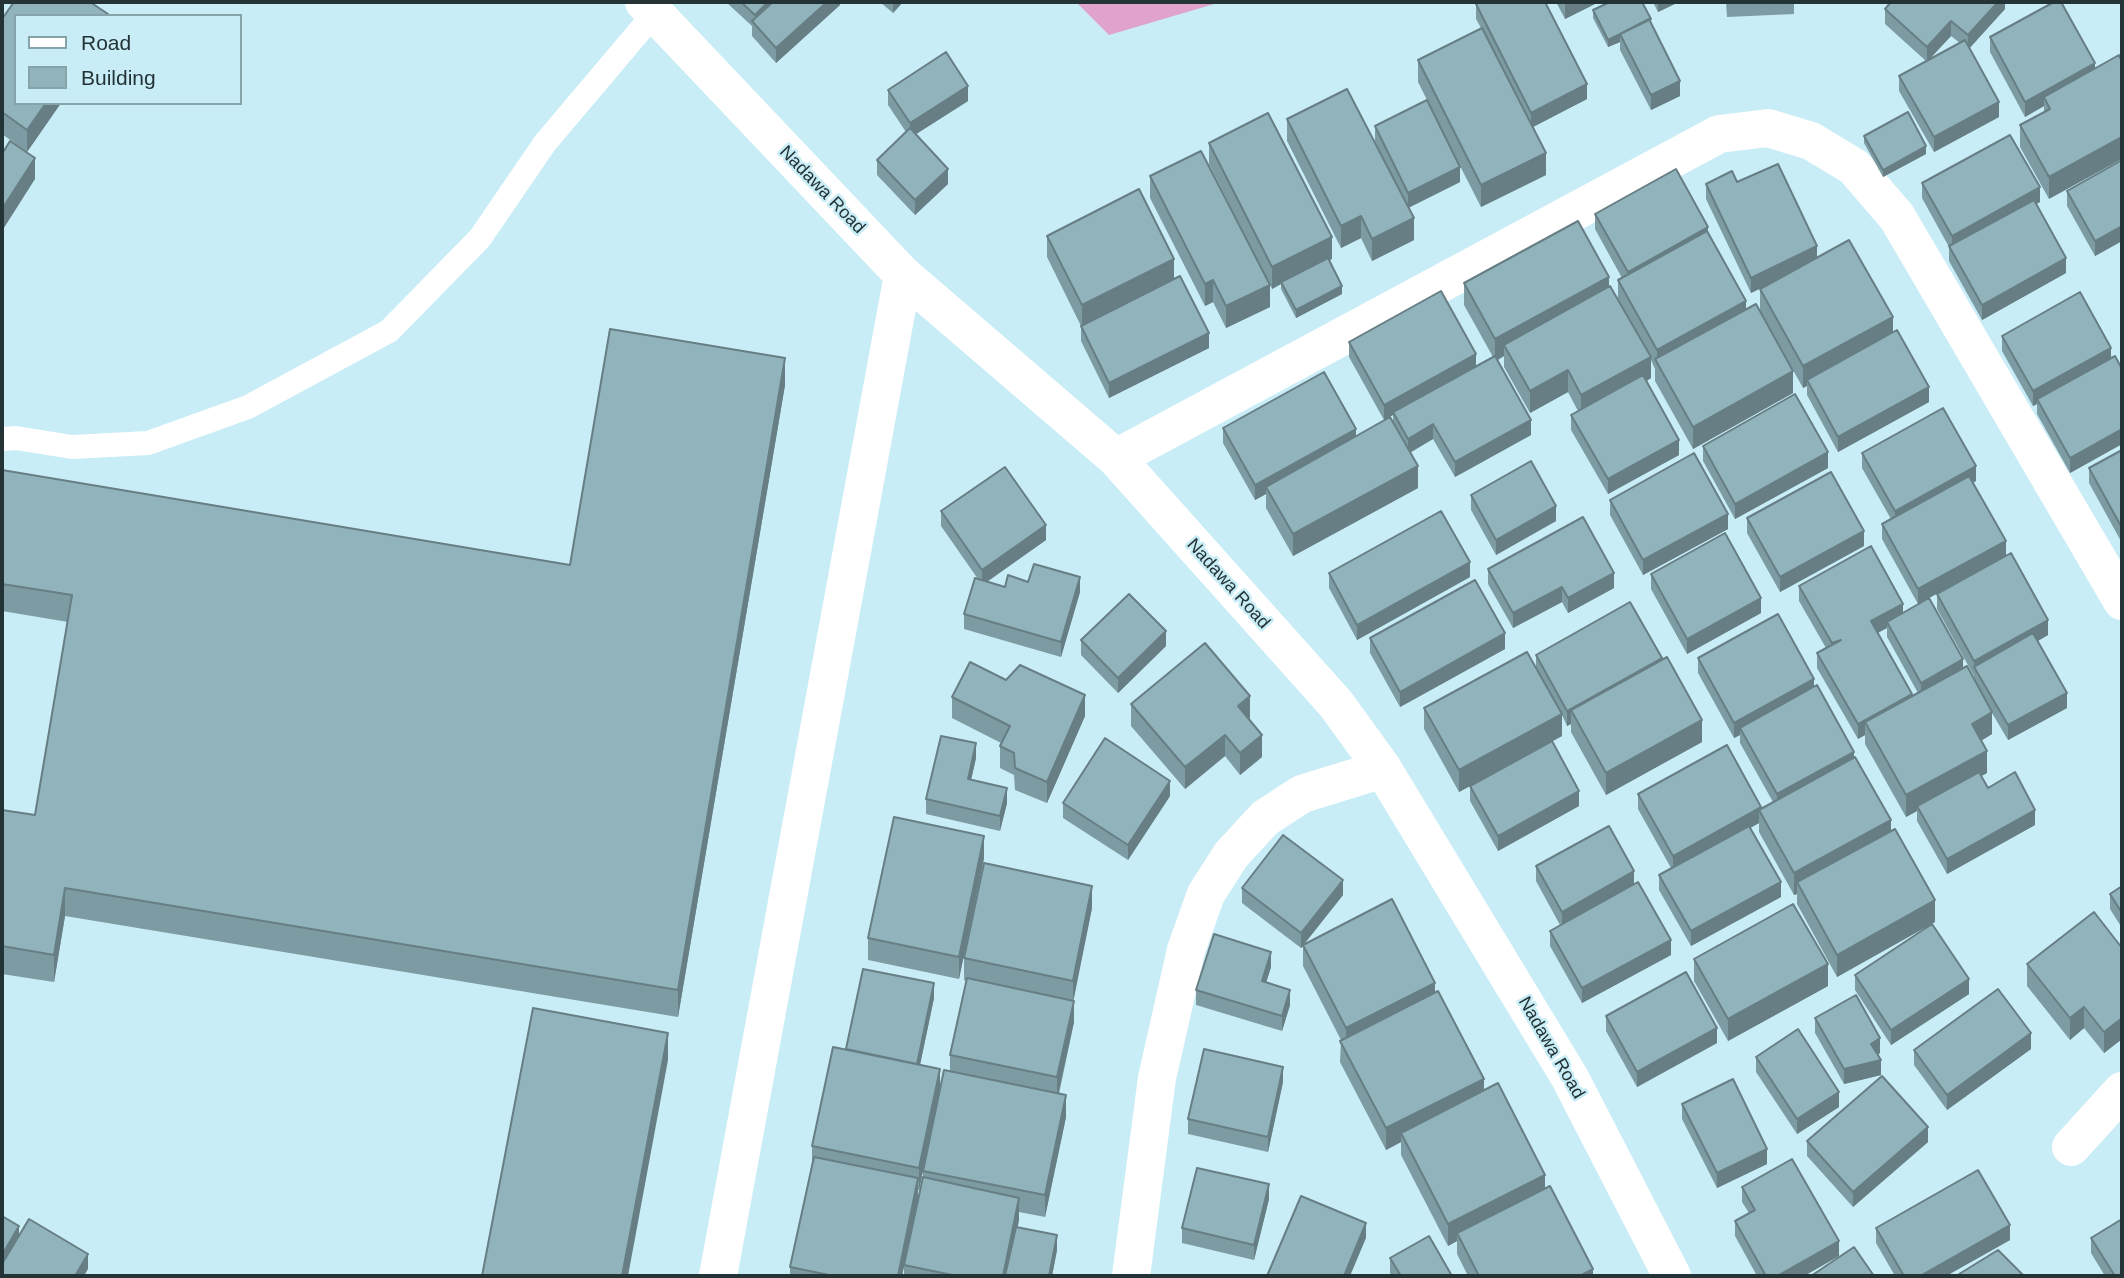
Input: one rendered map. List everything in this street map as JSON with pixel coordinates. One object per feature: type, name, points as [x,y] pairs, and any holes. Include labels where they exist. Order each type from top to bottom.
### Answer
[{"type":"street","name":"Nadawa Road","points":[[655,6],[904,275],[1116,458],[1336,705],[1383,769],[1570,1077],[1672,1276]]},
{"type":"street","points":[[1116,458],[1719,134],[1768,128],[1811,141],[1854,167],[1897,217],[2122,601]]},
{"type":"street","points":[[718,1276],[904,275]]},
{"type":"street","points":[[1131,1276],[1157,1078],[1186,950],[1206,894],[1231,855],[1265,818],[1302,794],[1383,769]]},
{"type":"street","points":[[2071,1147],[2122,1091]]},
{"type":"lane","points":[[2,439],[16,438],[72,447],[148,443],[248,407],[389,331],[480,238],[545,143],[655,6]]},
{"type":"shaded area","points":[[1076,2],[1221,2],[1109,35]]},
{"type":"building","points":[[14,2],[90,2],[108,14],[14,14],[14,105],[45,105],[27,130],[2,112],[2,19]]},
{"type":"building","points":[[741,2],[768,2],[755,15]]},
{"type":"building","points":[[773,2],[827,2],[776,48],[752,21]]},
{"type":"building","points":[[1545,2],[1587,84],[1531,113],[1476,4]]},
{"type":"building","points":[[1610,2],[1642,2],[1651,19],[1608,40],[1593,10]]},
{"type":"building","points":[[1891,2],[1998,2],[1968,35],[1951,21],[1927,47],[1885,9]]},
{"type":"building","points":[[2054,2],[2061,2],[2095,63],[2025,102],[1990,37]]},
{"type":"building","points":[[1649,19],[1680,81],[1651,95],[1620,34]]},
{"type":"building","points":[[1482,28],[1546,153],[1481,185],[1418,60]]},
{"type":"building","points":[[1965,40],[1999,102],[1934,137],[1899,76]]},
{"type":"building","points":[[946,52],[968,86],[910,123],[888,90]]},
{"type":"building","points":[[2119,55],[2122,62],[2122,137],[2049,177],[2020,125],[2050,109],[2044,97]]},
{"type":"building","points":[[1347,89],[1414,218],[1372,239],[1361,216],[1341,226],[1287,119]]},
{"type":"building","points":[[1427,100],[1460,167],[1408,193],[1375,126]]},
{"type":"building","points":[[1908,112],[1926,146],[1883,170],[1864,136]]},
{"type":"building","points":[[1268,113],[1332,237],[1272,267],[1209,143]]},
{"type":"building","points":[[910,128],[948,169],[915,200],[877,160]]},
{"type":"building","points":[[2010,135],[2040,187],[1952,236],[1922,183]]},
{"type":"building","points":[[10,141],[35,158],[2,209],[2,154]]},
{"type":"building","points":[[1201,151],[1270,285],[1226,306],[1213,280],[1205,284],[1150,176]]},
{"type":"building","points":[[2122,160],[2122,226],[2095,241],[2067,191]]},
{"type":"building","points":[[1778,164],[1817,246],[1751,278],[1706,184],[1732,171],[1737,182]]},
{"type":"building","points":[[1676,169],[1708,227],[1628,272],[1595,214]]},
{"type":"building","points":[[1139,189],[1174,259],[1082,305],[1047,236]]},
{"type":"building","points":[[2034,200],[2066,258],[1982,305],[1949,246]]},
{"type":"building","points":[[1578,221],[1609,277],[1495,339],[1464,283]]},
{"type":"building","points":[[1707,231],[1746,301],[1657,350],[1618,280]]},
{"type":"building","points":[[1849,240],[1893,317],[1803,366],[1760,289]]},
{"type":"building","points":[[1328,258],[1342,286],[1296,310],[1281,282]]},
{"type":"building","points":[[1180,276],[1209,333],[1109,383],[1081,326]]},
{"type":"building","points":[[1610,286],[1651,357],[1581,395],[1568,370],[1530,391],[1504,345]]},
{"type":"building","points":[[1441,291],[1476,354],[1384,405],[1349,342]]},
{"type":"building","points":[[2080,292],[2111,348],[2033,391],[2002,336]]},
{"type":"building","points":[[1756,304],[1793,371],[1693,427],[1655,359]]},
{"type":"building","points":[[610,329],[785,358],[678,990],[65,888],[54,955],[2,946],[2,810],[35,815],[72,595],[2,584],[2,470],[570,565]]},
{"type":"building","points":[[1897,330],[1929,387],[1838,437],[1807,380]]},
{"type":"building","points":[[1495,356],[1531,420],[1455,462],[1433,424],[1408,439],[1393,412]]},
{"type":"building","points":[[2115,356],[2122,369],[2122,429],[2070,458],[2037,399]]},
{"type":"building","points":[[1324,372],[1356,429],[1255,485],[1223,428]]},
{"type":"building","points":[[1643,375],[1679,440],[1608,479],[1571,415]]},
{"type":"building","points":[[1795,394],[1828,452],[1735,504],[1703,446]]},
{"type":"building","points":[[1943,408],[1976,466],[1895,511],[1862,453]]},
{"type":"building","points":[[1390,417],[1418,466],[1293,534],[1266,487]]},
{"type":"building","points":[[2122,450],[2122,528],[2089,468]]},
{"type":"building","points":[[1694,453],[1728,514],[1643,560],[1610,500]]},
{"type":"building","points":[[1531,461],[1556,506],[1496,540],[1471,495]]},
{"type":"building","points":[[1005,467],[1046,525],[982,570],[941,511]]},
{"type":"building","points":[[1831,472],[1864,531],[1780,577],[1747,518]]},
{"type":"building","points":[[1969,476],[2006,541],[1918,589],[1882,524]]},
{"type":"building","points":[[1441,511],[1470,562],[1357,625],[1329,573]]},
{"type":"building","points":[[1583,517],[1614,573],[1568,598],[1562,587],[1513,613],[1488,569]]},
{"type":"building","points":[[1725,533],[1761,598],[1687,639],[1651,574]]},
{"type":"building","points":[[1871,546],[1903,604],[1871,621],[1912,694],[1858,724],[1817,653],[1841,640],[1832,643],[1799,586]]},
{"type":"building","points":[[2011,553],[2048,620],[1974,661],[1937,594]]},
{"type":"building","points":[[1034,564],[1080,577],[1061,642],[964,614],[975,578],[1005,587],[1008,575],[1028,582]]},
{"type":"building","points":[[1475,580],[1505,633],[1400,692],[1370,638]]},
{"type":"building","points":[[1129,594],[1166,631],[1118,678],[1081,640]]},
{"type":"building","points":[[1929,598],[1963,659],[1921,683],[1887,622]]},
{"type":"building","points":[[1630,602],[1662,658],[1567,711],[1536,655]]},
{"type":"building","points":[[1778,614],[1814,679],[1734,723],[1698,658]]},
{"type":"building","points":[[2033,633],[2067,693],[2008,725],[1974,667]]},
{"type":"building","points":[[1205,643],[1250,696],[1238,706],[1262,735],[1240,753],[1225,735],[1185,767],[1131,704]]},
{"type":"building","points":[[1527,652],[1562,714],[1459,770],[1424,708]]},
{"type":"building","points":[[1667,657],[1702,720],[1606,773],[1571,710]]},
{"type":"building","points":[[970,662],[1006,680],[1020,665],[1085,695],[1047,782],[1015,768],[1014,753],[1000,746],[1010,726],[952,697]]},
{"type":"building","points":[[1967,666],[1992,712],[1972,724],[1987,751],[1906,795],[1865,722]]},
{"type":"building","points":[[1817,685],[1854,752],[1777,794],[1740,728]]},
{"type":"building","points":[[941,736],[976,743],[968,779],[1007,788],[1000,816],[926,799]]},
{"type":"building","points":[[1105,738],[1170,781],[1128,845],[1063,803]]},
{"type":"building","points":[[1552,741],[1579,791],[1498,836],[1470,786]]},
{"type":"building","points":[[1727,745],[1761,807],[1673,856],[1638,794]]},
{"type":"building","points":[[1855,757],[1891,820],[1794,873],[1759,810]]},
{"type":"building","points":[[1979,772],[1988,788],[2015,772],[2035,810],[1947,859],[1917,806]]},
{"type":"building","points":[[894,817],[984,836],[959,957],[868,938]]},
{"type":"building","points":[[1609,826],[1634,871],[1562,912],[1536,866]]},
{"type":"building","points":[[1749,826],[1781,882],[1691,931],[1659,875]]},
{"type":"building","points":[[1895,829],[1935,900],[1837,955],[1797,882]]},
{"type":"building","points":[[1283,835],[1343,880],[1301,933],[1242,888]]},
{"type":"building","points":[[984,863],[1092,886],[1073,981],[964,958]]},
{"type":"building","points":[[1638,882],[1671,940],[1582,988],[1550,931]]},
{"type":"building","points":[[2122,886],[2122,913],[2110,894]]},
{"type":"building","points":[[1392,899],[1435,983],[1346,1028],[1303,945]]},
{"type":"building","points":[[1793,904],[1828,964],[1728,1019],[1694,959]]},
{"type":"building","points":[[2094,912],[2122,948],[2122,1018],[2104,1032],[2084,1007],[2070,1018],[2027,964]]},
{"type":"building","points":[[1932,924],[1969,979],[1891,1030],[1855,975]]},
{"type":"building","points":[[1214,934],[1271,952],[1262,981],[1290,990],[1282,1016],[1196,990]]},
{"type":"building","points":[[863,969],[934,983],[917,1064],[846,1049]]},
{"type":"building","points":[[1686,972],[1717,1028],[1637,1072],[1606,1016]]},
{"type":"building","points":[[967,978],[1074,1001],[1057,1077],[950,1055]]},
{"type":"building","points":[[1998,989],[2031,1033],[1947,1095],[1914,1050]]},
{"type":"building","points":[[1438,991],[1484,1079],[1386,1128],[1340,1041]]},
{"type":"building","points":[[1856,995],[1880,1038],[1871,1044],[1881,1060],[1844,1069],[1815,1018]]},
{"type":"building","points":[[533,1008],[668,1033],[622,1276],[482,1276]]},
{"type":"building","points":[[1798,1029],[1839,1092],[1797,1119],[1756,1057]]},
{"type":"building","points":[[833,1047],[940,1069],[919,1168],[812,1146]]},
{"type":"building","points":[[1204,1049],[1283,1067],[1268,1137],[1188,1119]]},
{"type":"building","points":[[944,1070],[1066,1095],[1045,1195],[923,1171]]},
{"type":"building","points":[[1882,1076],[1928,1127],[1853,1192],[1807,1141]]},
{"type":"building","points":[[1733,1079],[1767,1149],[1717,1173],[1682,1104]]},
{"type":"building","points":[[1498,1083],[1545,1175],[1448,1224],[1401,1133]]},
{"type":"building","points":[[814,1157],[918,1178],[898,1276],[834,1276],[790,1267]]},
{"type":"building","points":[[1792,1159],[1839,1241],[1777,1276],[1766,1276],[1735,1221],[1755,1210],[1742,1187]]},
{"type":"building","points":[[1197,1168],[1269,1184],[1254,1245],[1182,1228]]},
{"type":"building","points":[[1978,1170],[2010,1225],[1920,1276],[1904,1276],[1876,1228]]},
{"type":"building","points":[[923,1177],[1019,1198],[1003,1276],[957,1276],[904,1265]]},
{"type":"building","points":[[1550,1186],[1593,1269],[1580,1276],[1479,1276],[1457,1233]]},
{"type":"building","points":[[1301,1196],[1366,1223],[1344,1276],[1267,1276]]},
{"type":"building","points":[[2,1216],[19,1226],[2,1255]]},
{"type":"building","points":[[29,1219],[88,1254],[75,1276],[2,1276],[2,1264]]},
{"type":"building","points":[[2122,1219],[2122,1276],[2115,1276],[2091,1238]]},
{"type":"building","points":[[1016,1227],[1057,1235],[1049,1276],[1005,1276]]},
{"type":"building","points":[[1429,1236],[1452,1276],[1401,1276],[1390,1258]]},
{"type":"building","points":[[1854,1247],[1874,1276],[1811,1276]]},
{"type":"building","points":[[1998,1250],[2024,1276],[1956,1276]]}]
